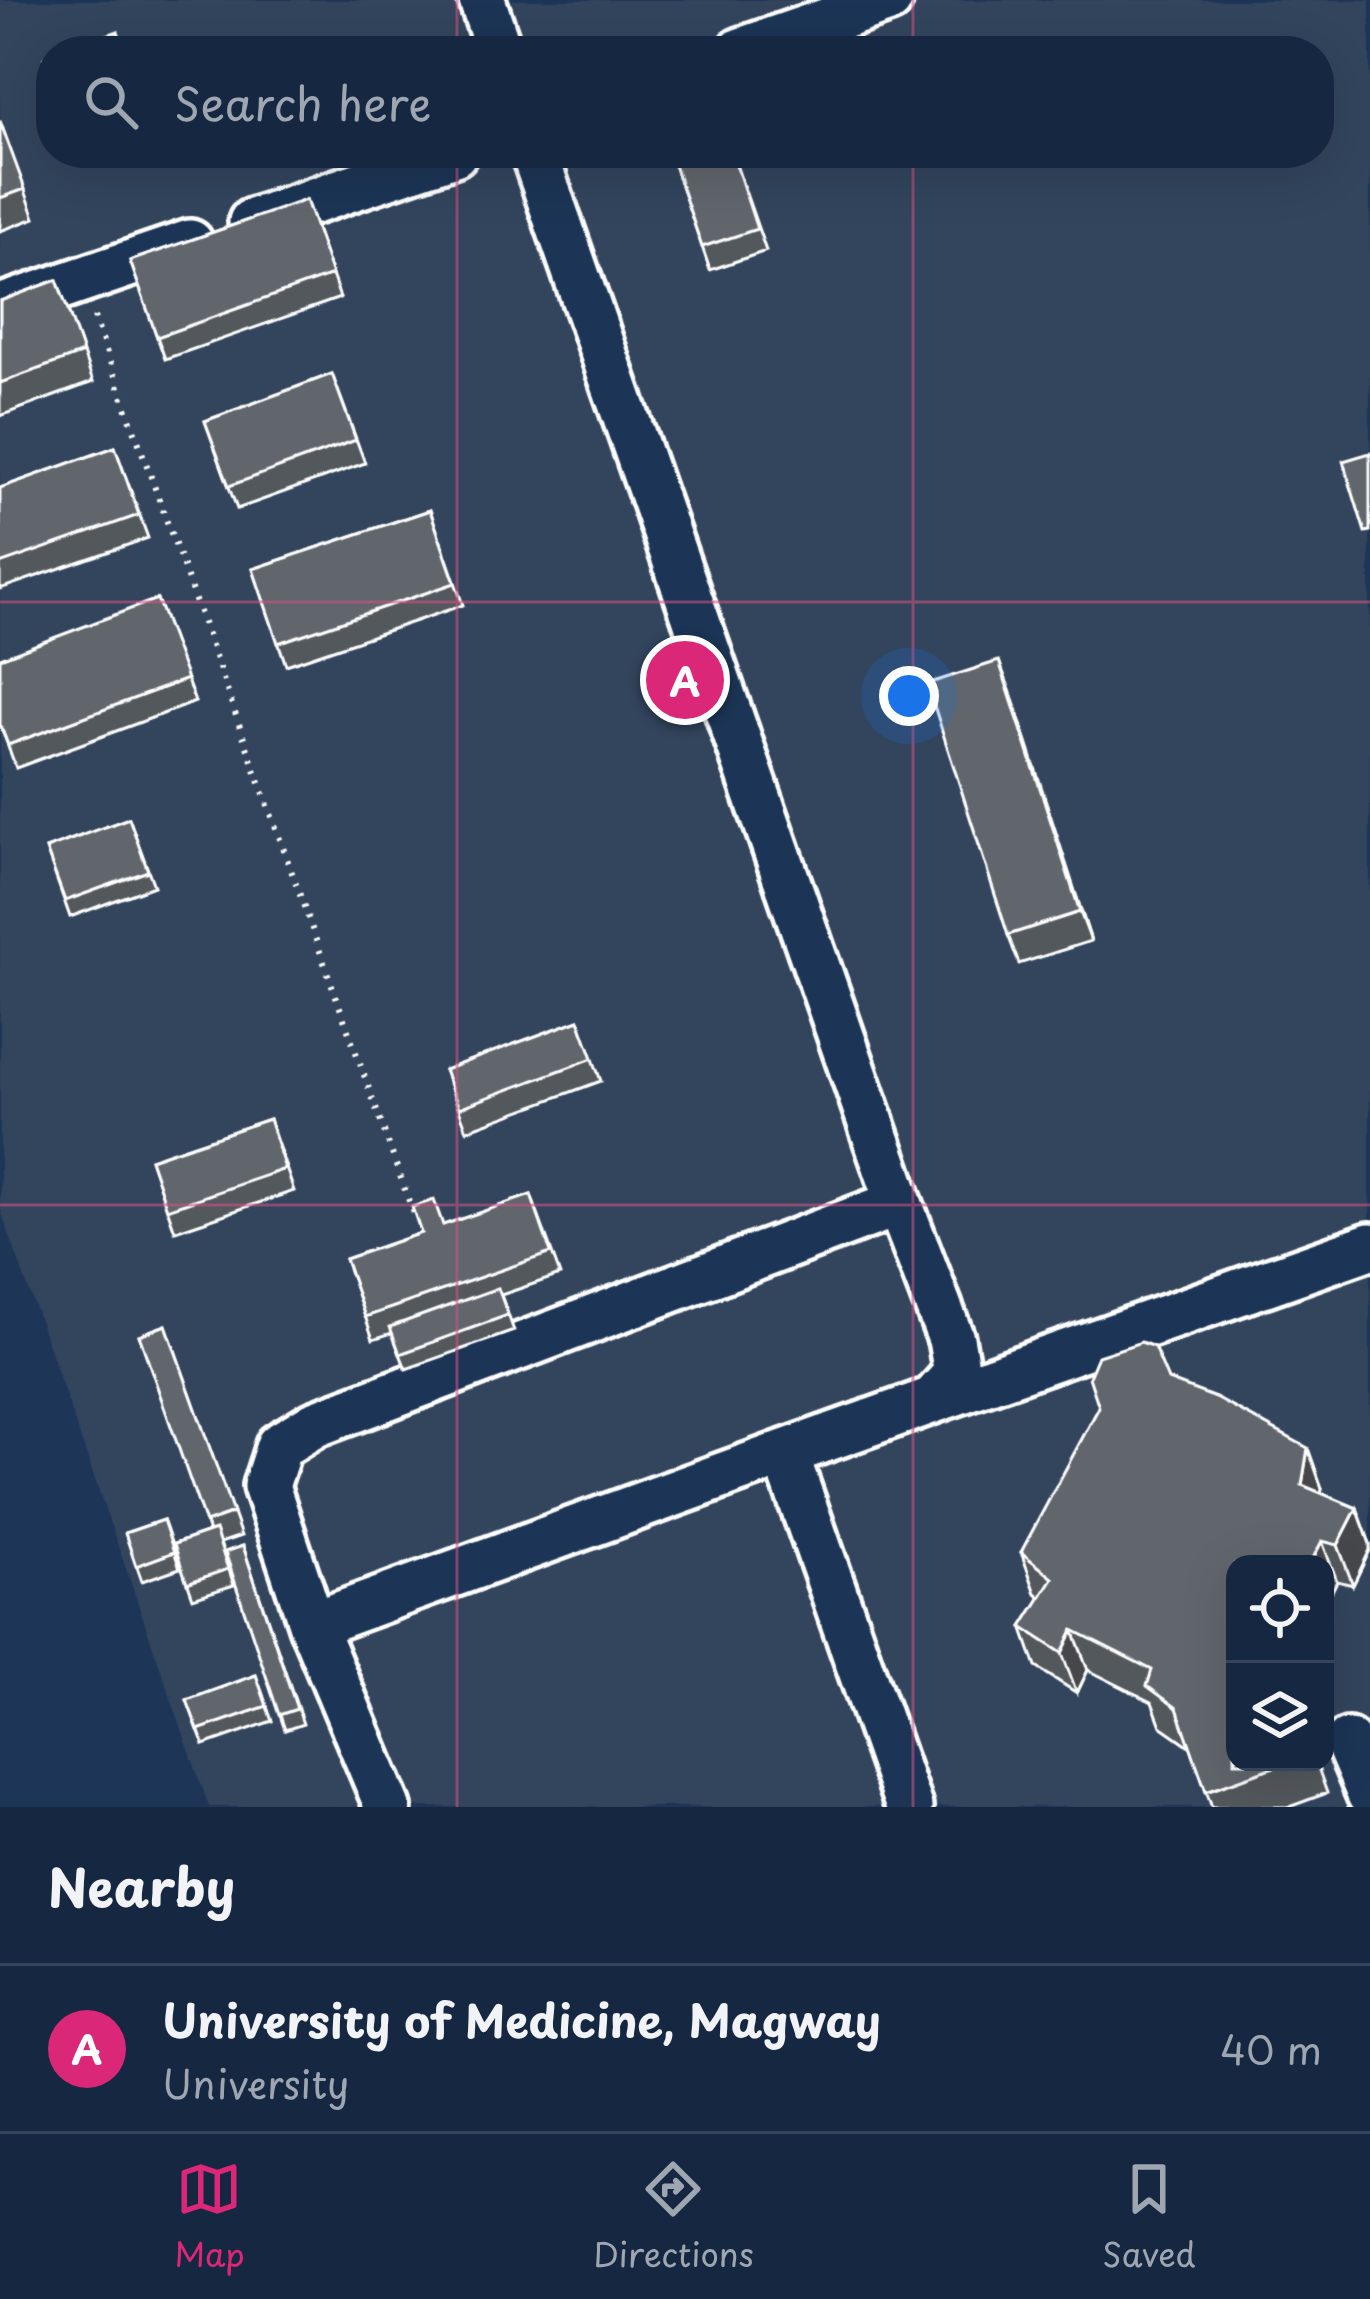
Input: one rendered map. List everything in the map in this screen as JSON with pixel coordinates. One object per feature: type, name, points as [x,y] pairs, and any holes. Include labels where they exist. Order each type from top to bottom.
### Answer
[{"type":"street","points":[[482,0],[494,36]]},
{"type":"street","points":[[763,29],[890,0]]},
{"type":"street","points":[[0,308],[410,168]]},
{"type":"street","points":[[539,168],[899,1203],[951,1339],[957,1373],[933,1400]]},
{"type":"street","points":[[388,1807],[312,1625],[266,1486],[279,1446],[315,1424],[899,1203]]},
{"type":"street","points":[[312,1625],[1370,1246]]},
{"type":"street","points":[[785,1453],[909,1807]]},
{"type":"street","points":[[1348,1742],[1370,1794]]},
{"type":"path","points":[[90,307],[415,1218]]},
{"type":"shaded area","points":[[0,0],[1370,0],[1370,1807],[209,1807],[0,1208]]},
{"type":"building","points":[[0,121],[25,189],[0,198]]},
{"type":"building","points":[[675,168],[737,168],[757,229],[702,247]]},
{"type":"building","points":[[306,200],[332,275],[157,337],[130,261]]},
{"type":"building","points":[[57,280],[83,353],[0,383],[0,301]]},
{"type":"building","points":[[332,374],[356,440],[229,486],[205,421]]},
{"type":"building","points":[[115,447],[139,515],[0,564],[0,488]]},
{"type":"building","points":[[1370,453],[1370,531],[1365,532],[1343,461]]},
{"type":"building","points":[[430,510],[455,583],[278,643],[253,569]]},
{"type":"building","points":[[157,599],[187,679],[8,745],[0,724],[0,658]]},
{"type":"building","points":[[999,661],[1080,912],[1008,935],[927,684]]},
{"type":"building","points":[[129,818],[148,871],[65,901],[46,849]]},
{"type":"building","points":[[579,1020],[593,1058],[459,1108],[444,1070]]},
{"type":"building","points":[[269,1119],[285,1169],[167,1209],[150,1159]]},
{"type":"building","points":[[531,1195],[551,1253],[365,1317],[345,1259],[421,1233],[412,1207],[434,1200],[443,1225]]},
{"type":"building","points":[[498,1288],[508,1315],[400,1354],[390,1327]]},
{"type":"building","points":[[166,1325],[233,1513],[205,1523],[139,1335]]},
{"type":"building","points":[[1141,1342],[1154,1347],[1168,1380],[1216,1398],[1308,1448],[1302,1485],[1357,1508],[1338,1545],[1322,1541],[1315,1555],[1226,1555],[1226,1771],[1263,1771],[1206,1791],[1177,1708],[1147,1686],[1152,1670],[1073,1630],[1062,1653],[1022,1627],[1053,1578],[1021,1552],[1099,1407],[1089,1377],[1098,1356]]},
{"type":"building","points":[[163,1520],[174,1552],[136,1566],[125,1533]]},
{"type":"building","points":[[215,1530],[228,1569],[187,1583],[174,1544]]},
{"type":"building","points":[[243,1546],[297,1709],[279,1715],[225,1552]]},
{"type":"building","points":[[256,1675],[267,1706],[198,1730],[187,1700]]},
{"type":"place","name":"University of Medicine, Magway","points":[[685,680]]}]
